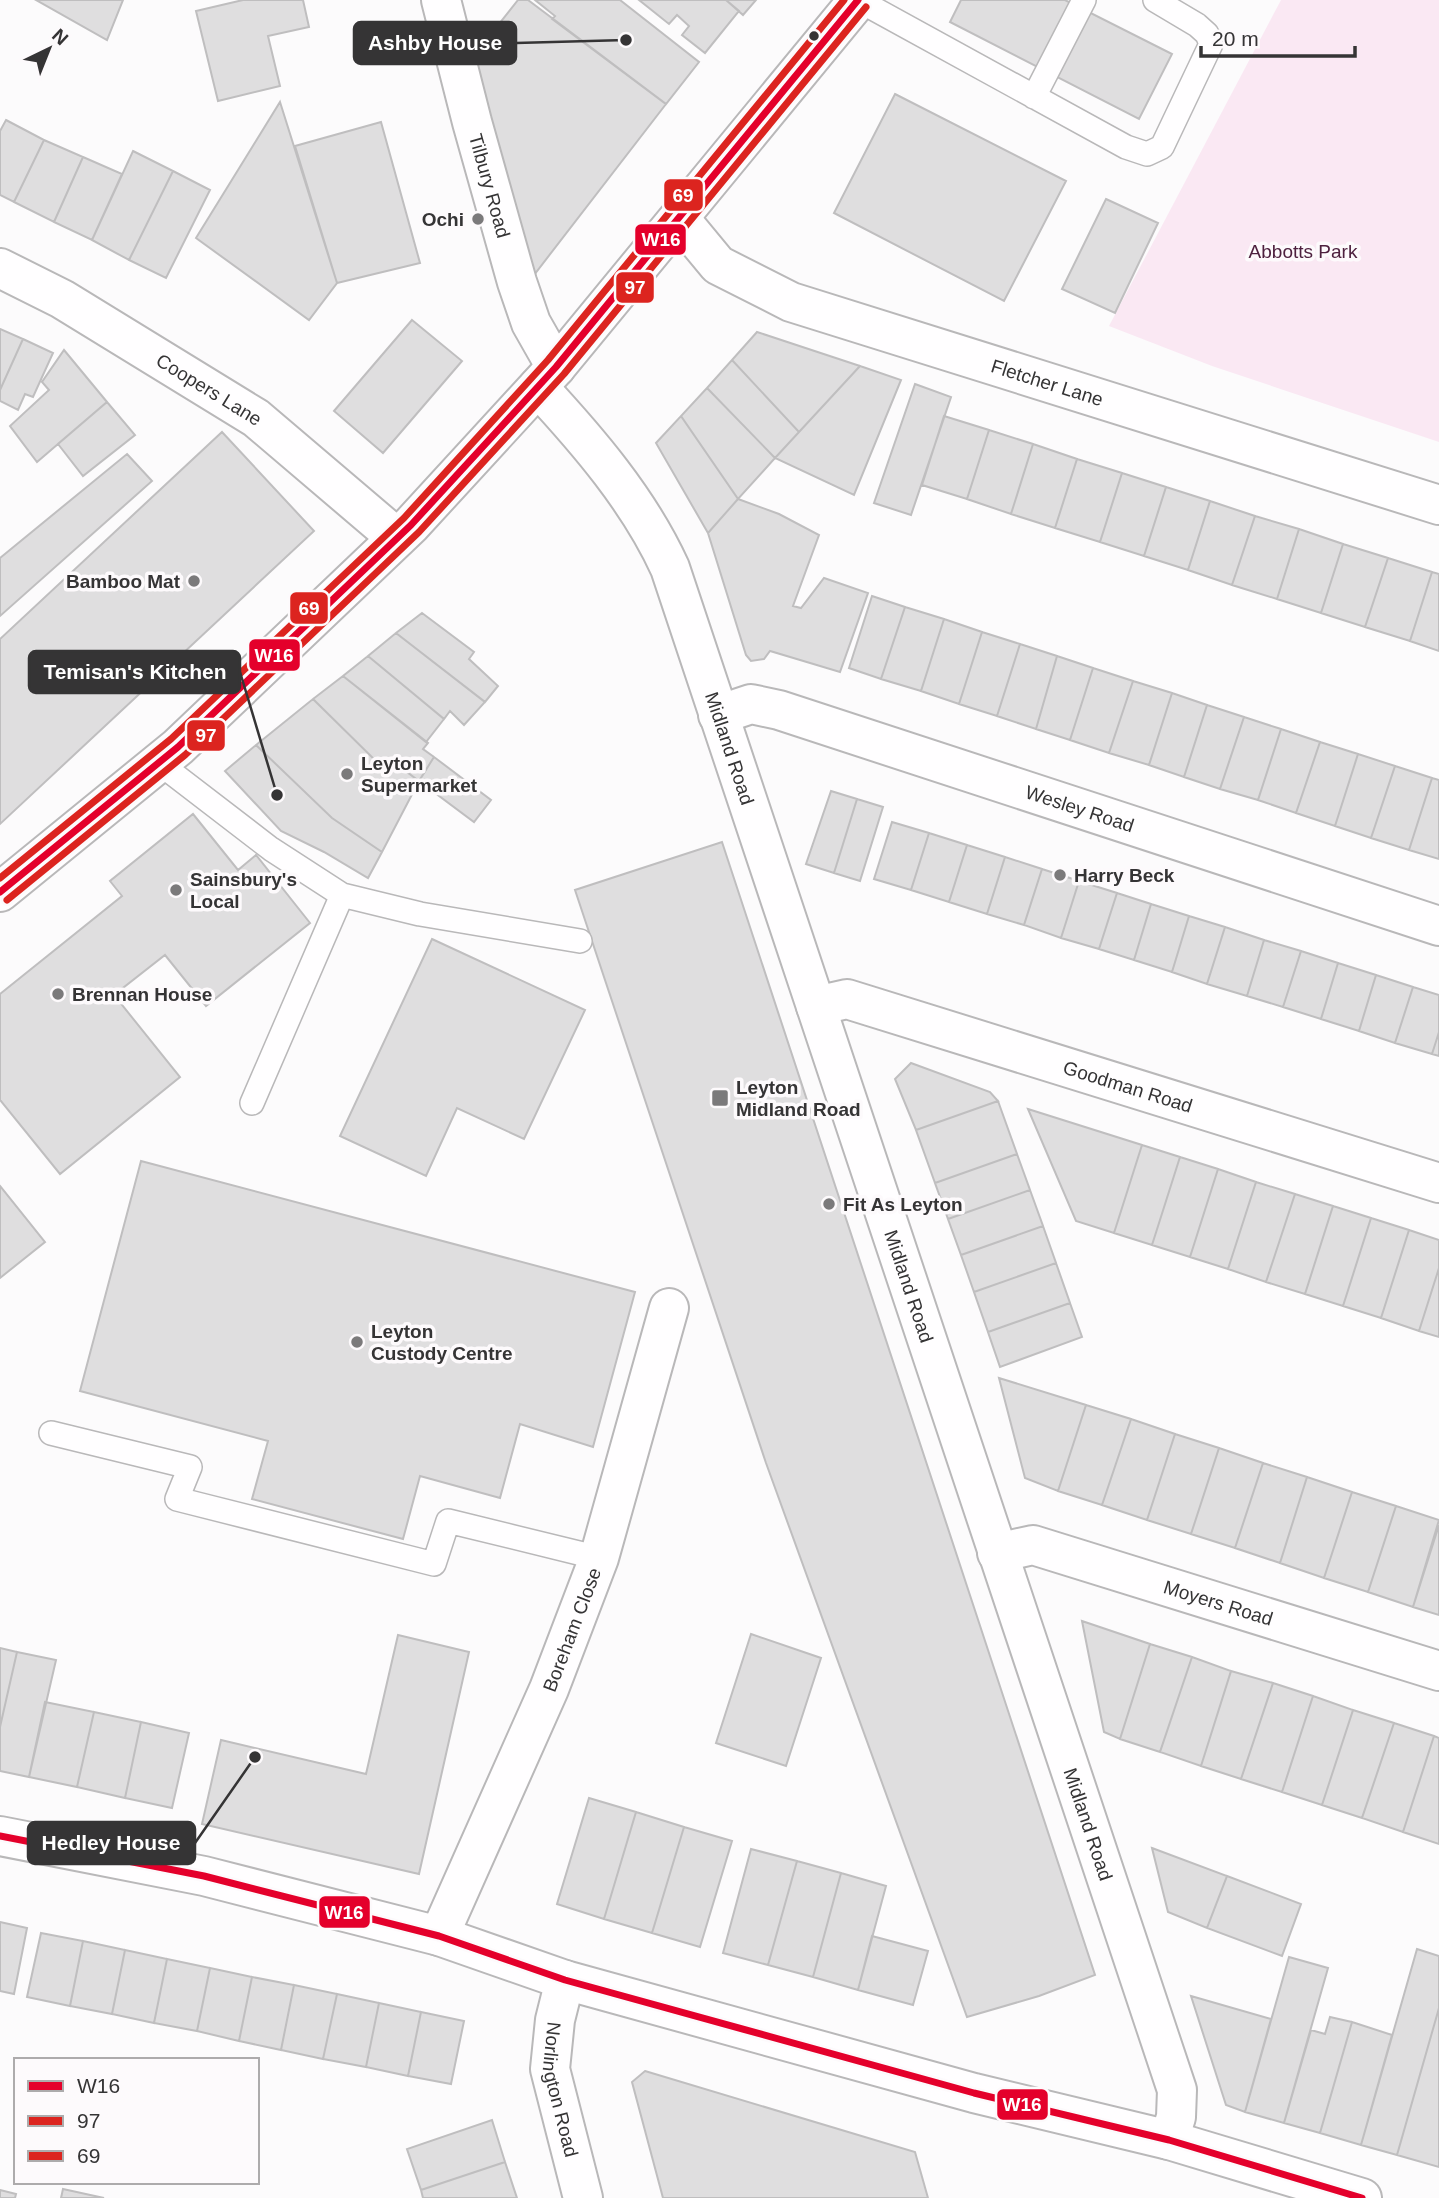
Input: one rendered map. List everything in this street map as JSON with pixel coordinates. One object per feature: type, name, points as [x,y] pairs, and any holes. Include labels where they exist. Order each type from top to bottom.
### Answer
[{"type":"street","name":"Tilbury Road","points":[[441,0],[472,122],[547,377]]},
{"type":"street","points":[[0,892],[178,747],[452,482],[547,377],[858,0]]},
{"type":"street","name":"Fletcher Lane","points":[[680,219],[718,265],[791,302],[1439,505]]},
{"type":"street","name":"Coopers Lane","points":[[0,268],[62,299],[256,418],[397,538]]},
{"type":"street","name":"Midland Road","points":[[547,377],[562,413],[634,503],[655,536],[670,568],[1177,2090],[1176,2117],[1169,2140]]},
{"type":"street","name":"Wesley Road","points":[[718,715],[751,704],[779,710],[1439,926]]},
{"type":"street","name":"Goodman Road","points":[[816,1006],[847,999],[1439,1184]]},
{"type":"street","name":"Boreham Close","points":[[439,1936],[548,1689],[599,1558],[669,1308]]},
{"type":"street","name":"Moyers Road","points":[[998,1553],[1032,1545],[1439,1671]]},
{"type":"street","points":[[0,1836],[204,1876],[439,1936],[565,1980],[974,2093],[1169,2140],[1362,2198]]},
{"type":"street","name":"Norlington Road","points":[[565,1980],[555,2021],[550,2069],[583,2198]]},
{"type":"lane","points":[[858,0],[1126,147],[1147,154],[1162,147],[1211,44],[1207,34],[1197,25],[1155,0]]},
{"type":"lane","points":[[1034,97],[1084,0]]},
{"type":"lane","points":[[159,763],[271,849],[342,895],[420,914],[580,941]]},
{"type":"lane","points":[[252,1103],[342,895]]},
{"type":"lane","points":[[51,1433],[190,1467],[177,1499],[434,1564],[448,1521],[599,1558]]},
{"type":"green space","name":"Abbotts Park","points":[[1281,0],[1439,0],[1439,442],[1212,366],[1109,326]]},
{"type":"building","points":[[36,0],[123,0],[107,40]]},
{"type":"building","points":[[243,0],[303,0],[309,27],[268,36],[280,86],[218,101],[196,11]]},
{"type":"building","points":[[518,0],[528,0],[666,104],[534,275],[468,63]]},
{"type":"building","points":[[535,0],[620,0],[699,62],[666,104],[552,19],[555,16]]},
{"type":"building","points":[[639,0],[726,0],[739,11],[705,53],[682,35],[689,26],[677,15],[669,24]]},
{"type":"building","points":[[726,0],[756,0],[743,15]]},
{"type":"building","points":[[961,0],[1065,0],[1172,54],[1139,119],[950,22]]},
{"type":"building","points":[[895,94],[1066,181],[1004,301],[834,213]]},
{"type":"building","points":[[280,102],[337,283],[309,320],[196,238]]},
{"type":"building","points":[[6,120],[44,140],[14,202],[0,195],[0,131]]},
{"type":"building","points":[[381,122],[420,263],[337,283],[295,146]]},
{"type":"building","points":[[44,140],[83,157],[54,222],[14,202]]},
{"type":"building","points":[[133,151],[173,171],[129,260],[92,240]]},
{"type":"building","points":[[83,157],[122,174],[92,240],[54,222]]},
{"type":"building","points":[[173,171],[210,190],[166,278],[129,260]]},
{"type":"building","points":[[1106,199],[1158,223],[1115,313],[1062,289]]},
{"type":"building","points":[[412,320],[462,361],[383,453],[334,411]]},
{"type":"building","points":[[0,329],[23,339],[0,390]]},
{"type":"building","points":[[757,332],[860,366],[799,432],[732,360]]},
{"type":"building","points":[[23,339],[53,353],[33,397],[25,394],[18,410],[0,401],[0,390]]},
{"type":"building","points":[[64,350],[107,402],[37,462],[10,426],[49,390],[42,382]]},
{"type":"building","points":[[732,360],[799,432],[775,458],[707,388]]},
{"type":"building","points":[[860,366],[901,380],[854,495],[775,458]]},
{"type":"building","points":[[915,384],[951,397],[911,515],[874,503]]},
{"type":"building","points":[[707,388],[775,458],[738,499],[681,416]]},
{"type":"building","points":[[107,402],[135,435],[83,476],[58,444]]},
{"type":"building","points":[[681,416],[738,499],[708,533],[656,443]]},
{"type":"building","points":[[944,416],[989,430],[967,499],[922,485]]},
{"type":"building","points":[[989,430],[1033,444],[1011,514],[967,499]]},
{"type":"building","points":[[222,432],[314,531],[0,824],[0,639]]},
{"type":"building","points":[[1033,444],[1077,459],[1055,528],[1011,514]]},
{"type":"building","points":[[127,454],[152,481],[0,616],[0,558]]},
{"type":"building","points":[[1077,459],[1122,473],[1100,542],[1055,528]]},
{"type":"building","points":[[1122,473],[1166,487],[1144,556],[1100,542]]},
{"type":"building","points":[[1166,487],[1210,501],[1188,570],[1144,556]]},
{"type":"building","points":[[738,499],[779,514],[819,535],[793,606],[801,608],[824,578],[868,593],[840,672],[770,651],[764,659],[751,661],[746,655],[708,533]]},
{"type":"building","points":[[1210,501],[1255,516],[1232,585],[1188,570]]},
{"type":"building","points":[[1255,516],[1299,529],[1277,599],[1232,585]]},
{"type":"building","points":[[1299,529],[1343,544],[1321,613],[1277,599]]},
{"type":"building","points":[[1343,544],[1388,558],[1365,627],[1321,613]]},
{"type":"building","points":[[1388,558],[1432,572],[1410,641],[1365,627]]},
{"type":"building","points":[[1432,572],[1439,574],[1439,651],[1410,641]]},
{"type":"building","points":[[872,596],[905,607],[881,679],[849,668]]},
{"type":"building","points":[[905,607],[944,619],[921,691],[881,679]]},
{"type":"building","points":[[422,613],[474,652],[469,659],[498,686],[485,702],[396,633]]},
{"type":"building","points":[[944,619],[982,632],[959,704],[921,691]]},
{"type":"building","points":[[982,632],[1020,644],[997,716],[959,704]]},
{"type":"building","points":[[396,633],[485,702],[464,725],[450,711],[444,719],[368,656]]},
{"type":"building","points":[[1020,644],[1057,656],[1036,729],[997,716]]},
{"type":"building","points":[[368,656],[444,719],[426,742],[343,676]]},
{"type":"building","points":[[1057,656],[1093,668],[1070,740],[1036,729]]},
{"type":"building","points":[[1093,668],[1133,681],[1109,753],[1070,740]]},
{"type":"building","points":[[343,676],[428,743],[423,749],[434,757],[419,781],[388,758],[381,766],[313,699]]},
{"type":"building","points":[[1133,681],[1172,693],[1149,765],[1109,753]]},
{"type":"building","points":[[1172,693],[1207,705],[1184,777],[1149,765]]},
{"type":"building","name":"Leyton Supermarket","points":[[313,699],[381,766],[388,758],[419,781],[382,852],[332,818],[256,745]]},
{"type":"building","points":[[1207,705],[1244,717],[1220,789],[1184,777]]},
{"type":"building","points":[[1244,717],[1281,729],[1258,800],[1220,789]]},
{"type":"building","points":[[1281,729],[1320,742],[1296,813],[1258,800]]},
{"type":"building","points":[[1320,742],[1358,754],[1335,826],[1296,813]]},
{"type":"building","points":[[256,745],[332,818],[382,852],[368,878],[281,831],[225,771]]},
{"type":"building","points":[[1358,754],[1395,766],[1371,838],[1335,826]]},
{"type":"building","points":[[434,757],[491,800],[474,822],[419,781]]},
{"type":"building","points":[[1395,766],[1432,778],[1409,850],[1371,838]]},
{"type":"building","points":[[1432,778],[1439,780],[1439,859],[1409,850]]},
{"type":"building","points":[[831,791],[857,799],[834,873],[806,864]]},
{"type":"building","points":[[857,799],[883,807],[860,881],[834,873]]},
{"type":"building","name":"Brennan House","points":[[193,814],[238,870],[256,855],[310,923],[206,1006],[165,955],[114,995],[180,1077],[60,1174],[0,1100],[0,994],[122,896],[110,881]]},
{"type":"building","points":[[892,822],[929,833],[911,890],[874,879]]},
{"type":"building","points":[[929,833],[967,845],[949,902],[911,890]]},
{"type":"building","points":[[722,842],[1095,1975],[1039,1996],[967,2017],[766,1463],[575,890]]},
{"type":"building","points":[[967,845],[1005,857],[987,914],[949,902]]},
{"type":"building","points":[[1005,857],[1042,869],[1024,925],[987,914]]},
{"type":"building","points":[[1042,869],[1079,881],[1061,938],[1024,925]]},
{"type":"building","points":[[1079,881],[1117,893],[1099,949],[1061,938]]},
{"type":"building","points":[[1117,893],[1151,904],[1134,960],[1099,949]]},
{"type":"building","points":[[1151,904],[1189,916],[1172,972],[1134,960]]},
{"type":"building","points":[[1189,916],[1225,927],[1207,984],[1172,972]]},
{"type":"building","points":[[1225,927],[1264,940],[1247,996],[1207,984]]},
{"type":"building","points":[[432,939],[585,1010],[524,1139],[457,1108],[426,1176],[340,1136]]},
{"type":"building","points":[[1264,940],[1301,951],[1283,1007],[1247,996]]},
{"type":"building","points":[[1301,951],[1338,963],[1321,1019],[1283,1007]]},
{"type":"building","points":[[1338,963],[1376,975],[1359,1031],[1321,1019]]},
{"type":"building","points":[[1376,975],[1413,987],[1395,1043],[1359,1031]]},
{"type":"building","points":[[1413,987],[1439,995],[1439,1032],[1432,1054],[1395,1043]]},
{"type":"building","points":[[1439,1032],[1439,1056],[1432,1054]]},
{"type":"building","points":[[911,1063],[990,1092],[998,1101],[916,1130],[895,1079]]},
{"type":"building","points":[[998,1101],[1017,1154],[935,1183],[916,1130]]},
{"type":"building","points":[[1028,1109],[1142,1145],[1114,1233],[1076,1221]]},
{"type":"building","points":[[1142,1145],[1180,1157],[1152,1245],[1114,1233]]},
{"type":"building","points":[[1017,1154],[1030,1190],[948,1219],[935,1183]]},
{"type":"building","points":[[1180,1157],[1218,1169],[1190,1257],[1152,1245]]},
{"type":"building","name":"Leyton Custody Centre","points":[[141,1161],[635,1292],[593,1447],[520,1424],[500,1498],[420,1476],[403,1539],[252,1499],[268,1441],[80,1391]]},
{"type":"building","points":[[1218,1169],[1256,1182],[1228,1269],[1190,1257]]},
{"type":"building","points":[[1256,1182],[1295,1194],[1266,1282],[1228,1269]]},
{"type":"building","points":[[0,1186],[45,1242],[0,1278]]},
{"type":"building","points":[[1030,1190],[1043,1226],[961,1255],[948,1219]]},
{"type":"building","points":[[1295,1194],[1333,1206],[1305,1294],[1266,1282]]},
{"type":"building","points":[[1333,1206],[1371,1218],[1343,1306],[1305,1294]]},
{"type":"building","points":[[1371,1218],[1409,1230],[1381,1318],[1343,1306]]},
{"type":"building","points":[[1043,1226],[1056,1263],[974,1292],[961,1255]]},
{"type":"building","points":[[1409,1230],[1439,1240],[1439,1268],[1419,1331],[1381,1318]]},
{"type":"building","points":[[1056,1263],[1070,1303],[988,1332],[974,1292]]},
{"type":"building","points":[[1439,1268],[1439,1337],[1419,1331]]},
{"type":"building","points":[[1070,1303],[1082,1337],[1000,1367],[988,1332]]},
{"type":"building","points":[[999,1378],[1086,1405],[1058,1491],[1025,1478]]},
{"type":"building","points":[[1086,1405],[1131,1419],[1102,1505],[1058,1491]]},
{"type":"building","points":[[1131,1419],[1175,1434],[1147,1520],[1102,1505]]},
{"type":"building","points":[[1175,1434],[1219,1448],[1191,1534],[1147,1520]]},
{"type":"building","points":[[1219,1448],[1263,1463],[1235,1548],[1191,1534]]},
{"type":"building","points":[[1263,1463],[1307,1477],[1280,1563],[1235,1548]]},
{"type":"building","points":[[1307,1477],[1352,1492],[1324,1578],[1280,1563]]},
{"type":"building","points":[[1352,1492],[1396,1506],[1368,1592],[1324,1578]]},
{"type":"building","points":[[1396,1506],[1439,1520],[1413,1607],[1368,1592]]},
{"type":"building","points":[[1439,1525],[1439,1615],[1413,1607]]},
{"type":"building","points":[[1082,1621],[1150,1644],[1120,1739],[1104,1732]]},
{"type":"building","points":[[751,1634],[821,1658],[786,1766],[716,1743]]},
{"type":"building","points":[[398,1635],[469,1652],[419,1874],[202,1824],[221,1740],[366,1774]]},
{"type":"building","points":[[1150,1644],[1192,1657],[1160,1752],[1120,1739]]},
{"type":"building","points":[[0,1648],[17,1652],[0,1727]]},
{"type":"building","points":[[17,1652],[56,1660],[29,1777],[0,1771],[0,1727]]},
{"type":"building","points":[[1192,1657],[1231,1671],[1201,1766],[1160,1752]]},
{"type":"building","points":[[1231,1671],[1273,1683],[1241,1779],[1201,1766]]},
{"type":"building","points":[[1273,1683],[1313,1696],[1282,1792],[1241,1779]]},
{"type":"building","points":[[1313,1696],[1353,1710],[1322,1805],[1282,1792]]},
{"type":"building","points":[[45,1702],[94,1712],[77,1787],[29,1777]]},
{"type":"building","points":[[1353,1710],[1394,1723],[1362,1818],[1322,1805]]},
{"type":"building","points":[[94,1712],[141,1722],[125,1798],[77,1787]]},
{"type":"building","points":[[141,1722],[189,1733],[172,1808],[125,1798]]},
{"type":"building","points":[[1394,1723],[1434,1736],[1403,1832],[1362,1818]]},
{"type":"building","points":[[1434,1736],[1439,1738],[1439,1844],[1403,1832]]},
{"type":"building","points":[[589,1798],[636,1812],[604,1919],[557,1904]]},
{"type":"building","points":[[636,1812],[684,1827],[652,1933],[604,1919]]},
{"type":"building","points":[[684,1827],[732,1841],[700,1947],[652,1933]]},
{"type":"building","points":[[1152,1848],[1227,1876],[1207,1928],[1168,1912]]},
{"type":"building","points":[[751,1849],[797,1861],[768,1965],[723,1953]]},
{"type":"building","points":[[797,1861],[841,1873],[813,1977],[768,1965]]},
{"type":"building","points":[[841,1873],[886,1886],[858,1990],[813,1977]]},
{"type":"building","points":[[1227,1876],[1301,1904],[1282,1956],[1207,1928]]},
{"type":"building","points":[[0,1922],[27,1928],[14,1994],[0,1991]]},
{"type":"building","points":[[41,1933],[83,1941],[70,2006],[27,1997]]},
{"type":"building","points":[[872,1936],[928,1951],[913,2005],[858,1990]]},
{"type":"building","points":[[83,1941],[125,1950],[112,2014],[70,2006]]},
{"type":"building","points":[[1417,1949],[1439,1956],[1439,2008],[1397,2155],[1361,2145]]},
{"type":"building","points":[[125,1950],[167,1959],[154,2023],[112,2014]]},
{"type":"building","points":[[1289,1957],[1328,1968],[1284,2123],[1245,2112]]},
{"type":"building","points":[[167,1959],[210,1968],[197,2031],[154,2023]]},
{"type":"building","points":[[210,1968],[252,1977],[239,2041],[197,2031]]},
{"type":"building","points":[[252,1977],[294,1985],[281,2050],[239,2041]]},
{"type":"building","points":[[294,1985],[337,1994],[323,2059],[281,2050]]},
{"type":"building","points":[[337,1994],[379,2003],[366,2067],[323,2059]]},
{"type":"building","points":[[1191,1996],[1271,2019],[1245,2112],[1226,2105]]},
{"type":"building","points":[[379,2003],[421,2012],[408,2076],[366,2067]]},
{"type":"building","points":[[1439,2008],[1439,2167],[1397,2155]]},
{"type":"building","points":[[421,2012],[464,2021],[451,2084],[408,2076]]},
{"type":"building","points":[[1330,2017],[1352,2022],[1320,2133],[1284,2123],[1311,2030],[1325,2034]]},
{"type":"building","points":[[1352,2022],[1392,2035],[1361,2145],[1320,2133]]},
{"type":"building","points":[[645,2071],[915,2152],[928,2198],[663,2198],[632,2082]]},
{"type":"building","points":[[492,2120],[505,2162],[421,2190],[407,2149]]},
{"type":"building","points":[[505,2162],[517,2198],[423,2198],[421,2190]]},
{"type":"building","points":[[63,2189],[104,2198],[61,2198]]},
{"type":"building","points":[[0,2190],[16,2194],[15,2198],[0,2198]]},
{"type":"transit line","name":"69","points":[[0,878],[171,739],[404,518],[548,360],[844,0]]},
{"type":"transit line","name":"W16","points":[[0,892],[178,747],[411,525],[556,367],[858,0]]},
{"type":"transit line","name":"97","points":[[7,900],[185,755],[419,532],[564,374],[866,7]]},
{"type":"transit line","name":"W16","points":[[0,1836],[204,1876],[439,1936],[565,1980],[974,2093],[1169,2140],[1362,2198]]},
{"type":"place","name":"Ashby House","points":[[626,40]]},
{"type":"place","name":"Ochi","points":[[478,219]]},
{"type":"place","name":"Bamboo Mat","points":[[194,581]]},
{"type":"place","name":"Leyton Supermarket","points":[[347,774]]},
{"type":"place","name":"Temisan's Kitchen","points":[[277,795]]},
{"type":"place","name":"Harry Beck","points":[[1060,875]]},
{"type":"place","name":"Sainsbury's Local","points":[[176,890]]},
{"type":"place","name":"Brennan House","points":[[58,994]]},
{"type":"place","name":"Leyton Midland Road","points":[[720,1098]]},
{"type":"place","name":"Fit As Leyton","points":[[829,1204]]},
{"type":"place","name":"Leyton Custody Centre","points":[[357,1342]]},
{"type":"place","name":"Hedley House","points":[[255,1757]]}]
